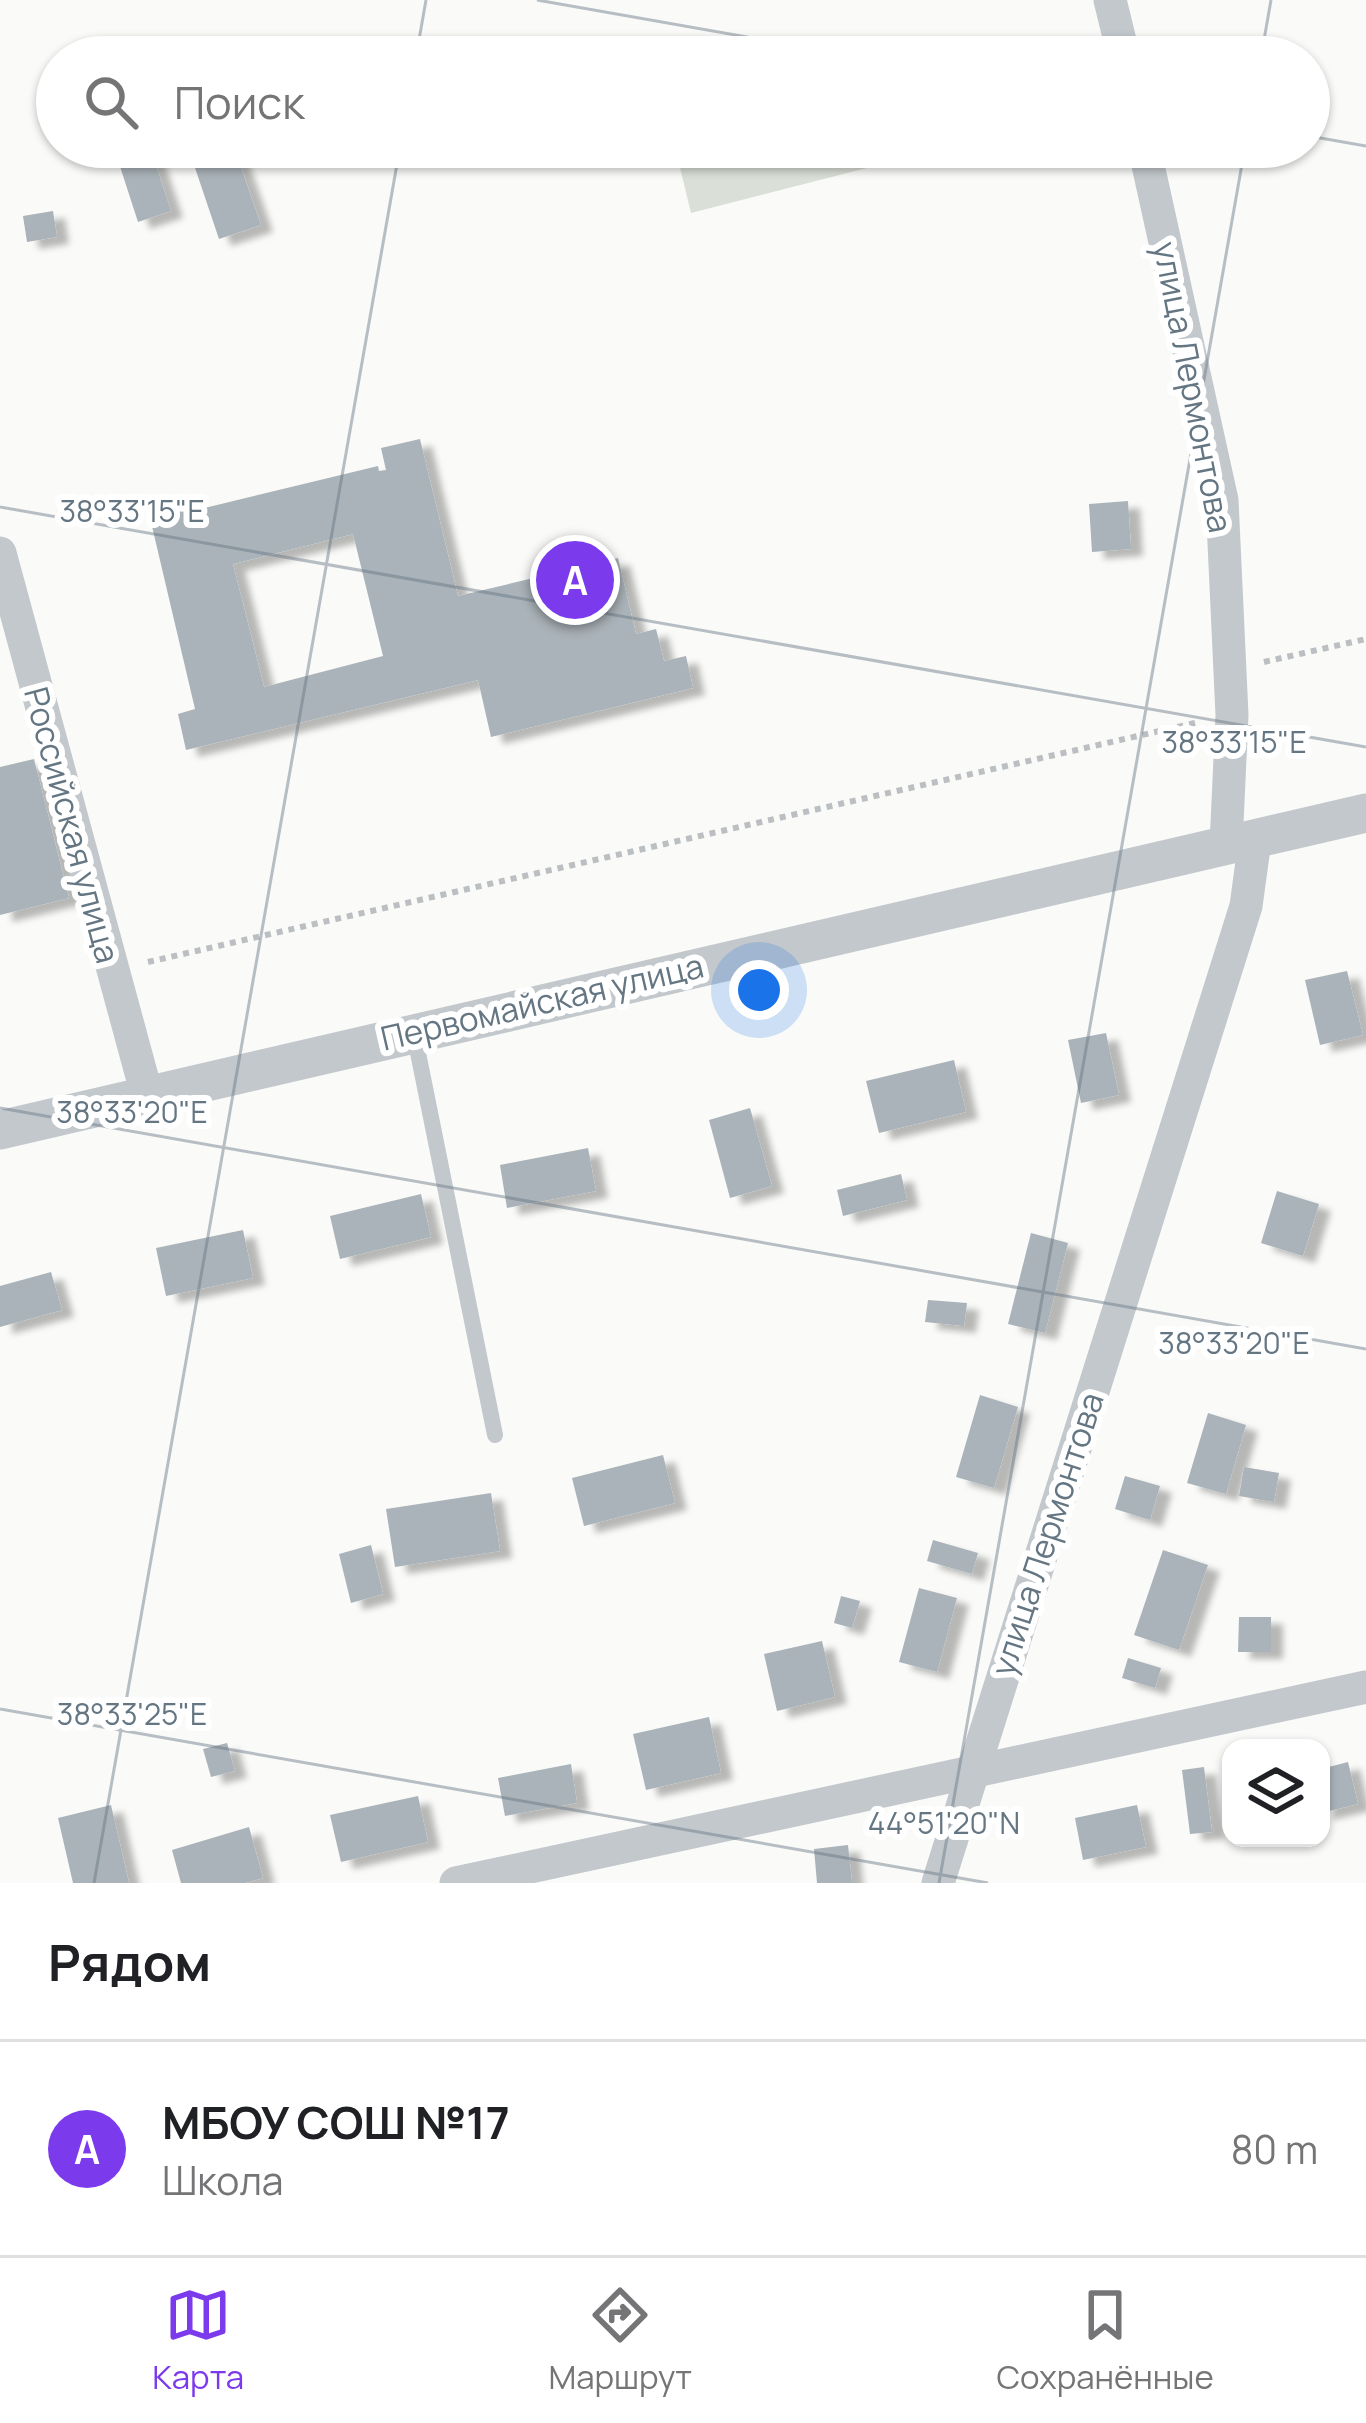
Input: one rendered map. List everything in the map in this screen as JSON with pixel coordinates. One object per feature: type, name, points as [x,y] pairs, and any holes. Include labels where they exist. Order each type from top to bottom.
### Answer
[{"type":"street","points":[[1110,0],[1119,36]]},
{"type":"street","name":"улица Лермонтова","points":[[938,1883],[1246,906],[1222,500],[1149,168]]},
{"type":"street","name":"Российская улица","points":[[0,553],[147,1095]]},
{"type":"street","name":"Первомайская улица","points":[[0,1130],[1366,813]]},
{"type":"street","points":[[456,1883],[1366,1687]]},
{"type":"lane","points":[[414,1032],[495,1435]]},
{"type":"path","points":[[1232,669],[1366,639]]},
{"type":"path","points":[[111,973],[181,952],[1232,715]]},
{"type":"shaded area","points":[[680,168],[867,168],[691,213]]},
{"type":"building","points":[[121,168],[157,168],[171,211],[138,222]]},
{"type":"building","points":[[195,168],[241,168],[261,225],[219,239]]},
{"type":"building","points":[[53,211],[57,237],[27,242],[23,216]]},
{"type":"building","points":[[420,439],[458,596],[618,558],[636,634],[656,629],[664,661],[686,656],[693,688],[491,737],[478,680],[186,750],[178,714],[195,709],[147,505],[180,497],[184,513],[378,466],[379,471],[386,470],[381,448]],"holes":[[[353,534],[383,656],[264,687],[233,564]]]},
{"type":"building","points":[[1128,501],[1131,549],[1092,552],[1089,504]]},
{"type":"building","points":[[34,759],[69,898],[0,915],[0,767]]},
{"type":"building","points":[[1347,971],[1363,1035],[1320,1045],[1305,980]]},
{"type":"building","points":[[1106,1033],[1119,1095],[1081,1103],[1068,1040]]},
{"type":"building","points":[[954,1060],[966,1112],[879,1133],[866,1081]]},
{"type":"building","points":[[750,1108],[772,1186],[730,1198],[709,1120]]},
{"type":"building","points":[[588,1148],[596,1191],[507,1208],[500,1165]]},
{"type":"building","points":[[901,1174],[907,1200],[843,1216],[837,1190]]},
{"type":"building","points":[[1277,1191],[1319,1204],[1303,1256],[1261,1243]]},
{"type":"building","points":[[421,1194],[431,1237],[340,1259],[330,1216]]},
{"type":"building","points":[[243,1230],[253,1278],[166,1296],[156,1248]]},
{"type":"building","points":[[1031,1233],[1068,1243],[1045,1333],[1008,1324]]},
{"type":"building","points":[[51,1272],[62,1310],[0,1327],[0,1286]]},
{"type":"building","points":[[928,1300],[967,1303],[964,1326],[925,1322]]},
{"type":"building","points":[[980,1395],[1018,1407],[994,1488],[956,1477]]},
{"type":"building","points":[[1208,1413],[1246,1425],[1226,1494],[1187,1483]]},
{"type":"building","points":[[663,1455],[675,1503],[584,1526],[572,1478]]},
{"type":"building","points":[[1244,1467],[1279,1473],[1274,1502],[1239,1496]]},
{"type":"building","points":[[1125,1476],[1160,1486],[1150,1520],[1115,1509]]},
{"type":"building","points":[[491,1493],[500,1551],[395,1567],[386,1509]]},
{"type":"building","points":[[933,1540],[978,1553],[972,1574],[927,1561]]},
{"type":"building","points":[[371,1545],[383,1594],[351,1603],[339,1554]]},
{"type":"building","points":[[1163,1550],[1208,1565],[1179,1650],[1134,1635]]},
{"type":"building","points":[[919,1588],[957,1598],[937,1672],[899,1662]]},
{"type":"building","points":[[841,1596],[860,1601],[852,1628],[834,1623]]},
{"type":"building","points":[[1239,1617],[1271,1617],[1271,1652],[1238,1652]]},
{"type":"building","points":[[822,1641],[835,1697],[777,1711],[764,1654]]},
{"type":"building","points":[[1128,1658],[1161,1668],[1155,1688],[1122,1678]]},
{"type":"building","points":[[709,1717],[721,1773],[646,1790],[633,1734]]},
{"type":"building","points":[[227,1743],[235,1771],[211,1777],[203,1749]]},
{"type":"building","points":[[1348,1762],[1358,1804],[1330,1811],[1330,1767]]},
{"type":"building","points":[[571,1764],[577,1803],[505,1816],[498,1778]]},
{"type":"building","points":[[1204,1767],[1212,1832],[1190,1834],[1182,1770]]},
{"type":"building","points":[[418,1796],[428,1842],[341,1862],[330,1815]]},
{"type":"building","points":[[111,1805],[129,1883],[73,1883],[58,1818]]},
{"type":"building","points":[[1137,1805],[1146,1847],[1083,1860],[1075,1818]]},
{"type":"building","points":[[249,1827],[263,1878],[245,1883],[181,1883],[172,1850]]},
{"type":"building","points":[[848,1845],[852,1883],[817,1883],[814,1849]]},
{"type":"place","name":"МБОУ СОШ №17","points":[[575,580]]}]
